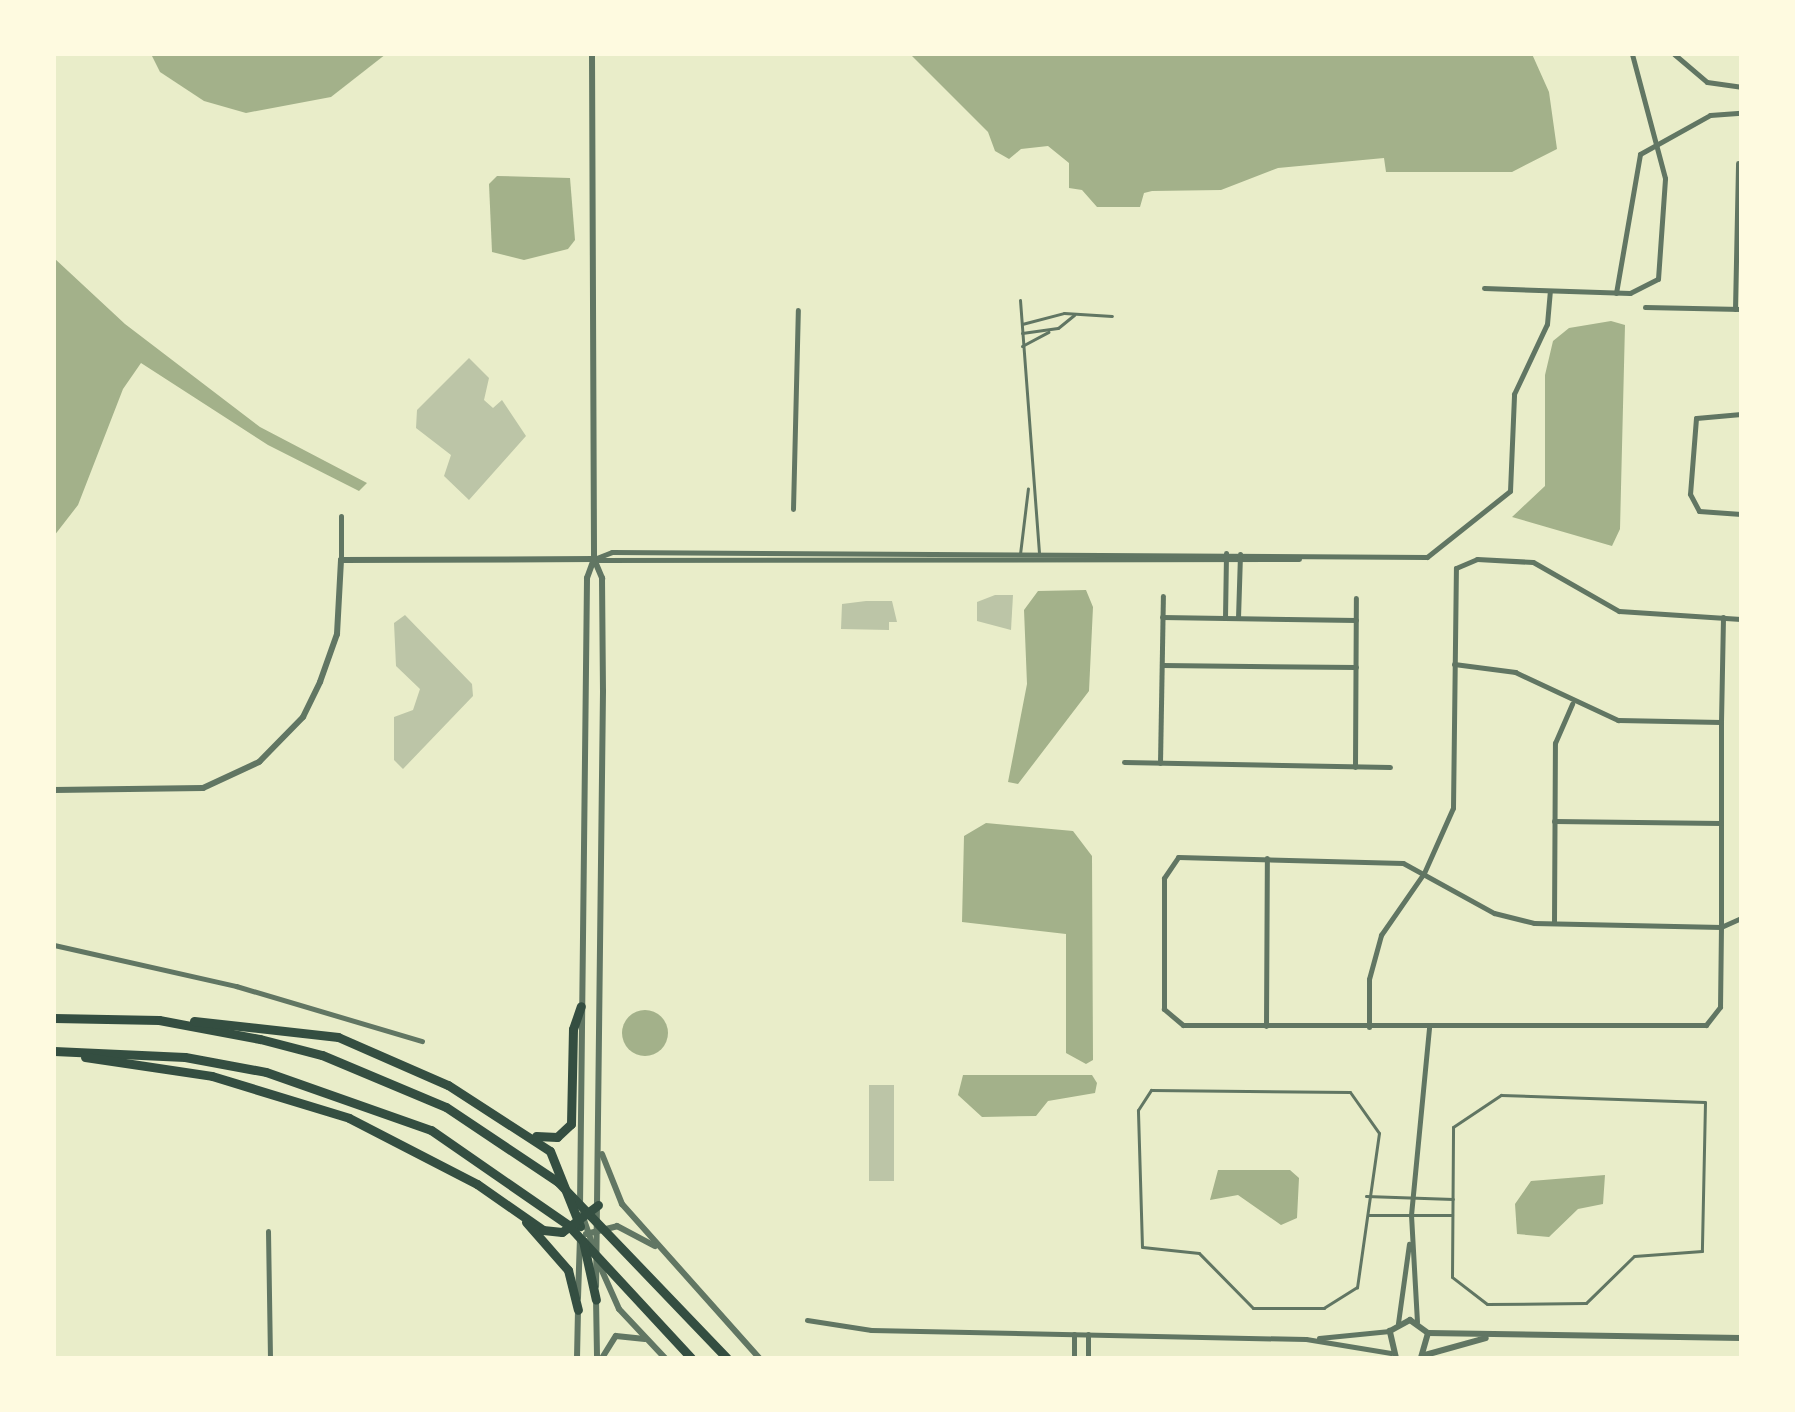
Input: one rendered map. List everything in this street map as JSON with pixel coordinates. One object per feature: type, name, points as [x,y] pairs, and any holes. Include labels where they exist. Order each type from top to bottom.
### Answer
[{"type":"highway","points":[[531,1135],[552,1138],[571,1124],[573,1029],[581,1006]]},
{"type":"highway","points":[[54,1018],[246,1023],[338,1037],[410,1065],[531,1135],[558,1161],[586,1236],[596,1300]]},
{"type":"highway","points":[[159,1020],[322,1055],[446,1107],[500,1140],[558,1182],[664,1288],[727,1358]]},
{"type":"highway","points":[[54,1052],[185,1057],[266,1072],[431,1130],[508,1178],[600,1255],[691,1358]]},
{"type":"highway","points":[[54,1052],[212,1076],[325,1109],[390,1134],[554,1233],[582,1222],[598,1205]]},
{"type":"highway","points":[[518,1214],[568,1270],[578,1310]]},
{"type":"street","points":[[577,1358],[582,1222],[581,1006],[587,578],[594,559],[592,54]]},
{"type":"street","points":[[1484,288],[1616,293],[1647,290],[1664,261],[1660,142],[1632,54]]},
{"type":"street","points":[[1674,54],[1707,82],[1741,87]]},
{"type":"street","points":[[1616,293],[1640,154],[1710,115],[1741,113]]},
{"type":"street","points":[[1645,307],[1738,309],[1738,163]]},
{"type":"street","points":[[341,560],[594,559],[1039,564],[1427,557],[1510,491],[1514,394],[1547,324],[1550,292]]},
{"type":"street","points":[[793,509],[798,310]]},
{"type":"street","points":[[1741,414],[1696,418],[1690,494],[1699,511],[1741,514]]},
{"type":"street","points":[[54,790],[203,788],[259,762],[303,717],[320,682],[337,634],[341,516]]},
{"type":"street","points":[[594,559],[612,552],[1226,553],[1300,558]]},
{"type":"street","points":[[1225,618],[1226,553]]},
{"type":"street","points":[[881,554],[881,563]]},
{"type":"street","points":[[1020,554],[1020,564]]},
{"type":"street","points":[[1039,554],[1039,564]]},
{"type":"street","points":[[1238,618],[1240,554]]},
{"type":"street","points":[[594,559],[602,578],[601,990],[596,1300],[600,1358]]},
{"type":"street","points":[[1369,1027],[1369,979],[1381,935],[1424,873],[1453,808],[1456,568],[1477,559],[1533,562],[1619,611],[1741,619]]},
{"type":"street","points":[[1226,594],[1239,594]]},
{"type":"street","points":[[1160,763],[1163,596]]},
{"type":"street","points":[[1355,767],[1356,598]]},
{"type":"street","points":[[1162,617],[1356,620]]},
{"type":"street","points":[[1723,617],[1721,722],[1721,927],[1720,1007],[1695,1029],[1183,1025],[1172,1020],[1163,998],[1167,867],[1178,857],[1385,861],[1424,873],[1494,913],[1554,923],[1721,927],[1741,918]]},
{"type":"street","points":[[1454,664],[1515,672],[1572,704],[1618,720],[1721,722]]},
{"type":"street","points":[[1162,665],[1356,667]]},
{"type":"street","points":[[1554,923],[1555,743],[1572,704]]},
{"type":"street","points":[[1124,762],[1390,767]]},
{"type":"street","points":[[585,811],[602,811]]},
{"type":"street","points":[[1554,821],[1721,823]]},
{"type":"street","points":[[1266,1026],[1267,858]]},
{"type":"street","points":[[54,945],[302,1003],[422,1041]]},
{"type":"street","points":[[582,984],[601,977]]},
{"type":"street","points":[[582,984],[601,990]]},
{"type":"street","points":[[807,1320],[871,1330],[1306,1339],[1390,1331],[1398,1323],[1410,1235],[1429,1028]]},
{"type":"street","points":[[599,1148],[622,1204],[759,1358]]},
{"type":"street","points":[[579,1252],[586,1236],[598,1227],[628,1228],[672,1260]]},
{"type":"street","points":[[268,1231],[270,1358]]},
{"type":"street","points":[[1410,1235],[1417,1322],[1428,1333],[1741,1338]]},
{"type":"street","points":[[586,1236],[619,1309],[665,1358]]},
{"type":"street","points":[[1398,1323],[1417,1322]]},
{"type":"street","points":[[1306,1339],[1393,1355],[1390,1331]]},
{"type":"street","points":[[1428,1333],[1423,1356],[1498,1336]]},
{"type":"street","points":[[1074,1334],[1074,1358]]},
{"type":"street","points":[[1088,1334],[1088,1358]]},
{"type":"street","points":[[600,1358],[616,1336],[650,1341]]},
{"type":"lane","points":[[1020,300],[1029,480],[1039,554]]},
{"type":"lane","points":[[1021,324],[1074,315],[1112,316]]},
{"type":"lane","points":[[1022,346],[1074,315]]},
{"type":"lane","points":[[1022,333],[1048,332]]},
{"type":"lane","points":[[1020,554],[1029,480]]},
{"type":"lane","points":[[1151,1090],[1350,1092],[1379,1133],[1366,1196],[1357,1287],[1324,1308],[1253,1308],[1199,1253],[1152,1253],[1137,1237],[1143,1096],[1151,1090]]},
{"type":"lane","points":[[1501,1095],[1694,1097],[1710,1115],[1702,1251],[1634,1256],[1586,1303],[1487,1304],[1452,1277],[1452,1215],[1453,1127],[1501,1095]]},
{"type":"lane","points":[[1366,1196],[1453,1199]]},
{"type":"lane","points":[[1366,1215],[1452,1215]]},
{"type":"shaded area","points":[[151,54],[386,54],[331,97],[246,113],[204,101],[160,72]]},
{"type":"shaded area","points":[[910,54],[1532,54],[1549,92],[1557,149],[1512,172],[1386,172],[1384,158],[1278,168],[1221,190],[1152,191],[1144,193],[1140,207],[1097,207],[1082,190],[1069,188],[1069,163],[1048,146],[1021,149],[1009,159],[995,151],[988,132]]},
{"type":"shaded area","points":[[497,176],[570,178],[575,240],[568,249],[524,260],[492,252],[489,184]]},
{"type":"shaded area","points":[[54,258],[125,324],[260,427],[367,483],[359,491],[268,445],[141,363],[123,389],[78,505],[54,536]]},
{"type":"shaded area","points":[[1611,321],[1625,325],[1620,529],[1612,546],[1512,517],[1545,486],[1545,375],[1553,341],[1569,328]]},
{"type":"shaded area","points":[[1086,590],[1093,607],[1089,691],[1018,784],[1008,782],[1027,684],[1024,610],[1038,591]]},
{"type":"shaded area","points":[[986,823],[1073,831],[1092,856],[1093,1060],[1086,1064],[1066,1053],[1066,934],[962,922],[964,836]]},
{"type":"shaded area","points":[[645,1010],[661,1017],[668,1033],[661,1049],[645,1056],[629,1049],[622,1033],[629,1017]]},
{"type":"shaded area","points":[[963,1075],[1092,1075],[1097,1083],[1095,1093],[1048,1101],[1036,1116],[982,1117],[958,1095]]},
{"type":"shaded area","points":[[1218,1170],[1290,1170],[1299,1178],[1297,1218],[1281,1225],[1238,1195],[1210,1200]]},
{"type":"shaded area","points":[[1605,1175],[1603,1204],[1578,1209],[1549,1237],[1517,1234],[1515,1204],[1531,1181]]},
{"type":"building","points":[[469,358],[489,378],[484,400],[493,408],[502,400],[526,436],[469,500],[444,476],[451,455],[416,428],[417,410]]},
{"type":"building","points":[[995,595],[1013,595],[1011,630],[977,621],[977,602]]},
{"type":"building","points":[[892,601],[897,622],[889,622],[889,630],[841,629],[842,604]]},
{"type":"building","points":[[405,615],[472,684],[473,696],[403,769],[394,760],[394,717],[413,710],[420,689],[396,666],[394,623]]},
{"type":"building","points":[[869,1085],[894,1085],[894,1181],[869,1181]]}]
